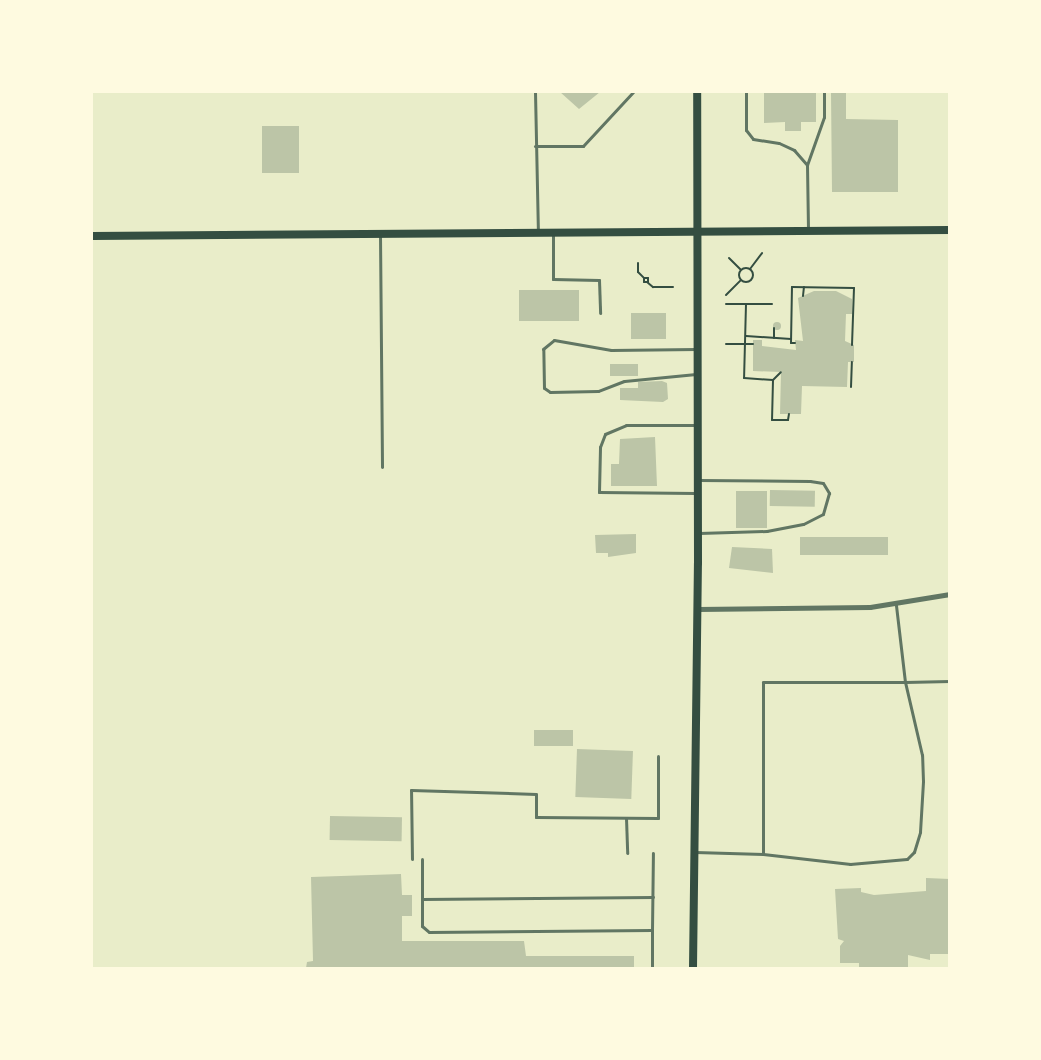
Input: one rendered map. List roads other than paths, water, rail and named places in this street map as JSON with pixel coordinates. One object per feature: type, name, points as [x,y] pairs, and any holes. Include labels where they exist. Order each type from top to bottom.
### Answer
[{"type":"main road","points":[[693,969],[698,609],[697,92]]},
{"type":"main road","points":[[92,236],[950,230]]},
{"type":"street","points":[[698,609],[896,605],[950,594]]},
{"type":"lane","points":[[535,92],[538,232]]},
{"type":"lane","points":[[536,146],[583,146],[633,92]]},
{"type":"lane","points":[[746,92],[746,130],[753,139],[779,143],[794,150],[807,165]]},
{"type":"lane","points":[[808,231],[807,165],[824,117],[824,92]]},
{"type":"lane","points":[[553,232],[553,279],[599,280],[600,313]]},
{"type":"lane","points":[[380,233],[382,467]]},
{"type":"lane","points":[[698,349],[611,350],[554,340],[543,350],[544,388],[550,393],[598,391],[624,381],[698,374]]},
{"type":"lane","points":[[697,425],[626,425],[605,434],[600,447],[599,492],[697,493]]},
{"type":"lane","points":[[697,480],[810,481],[823,483],[829,494],[823,514],[803,524],[767,531],[697,533]]},
{"type":"lane","points":[[693,852],[764,854],[801,861],[873,863],[899,862],[914,852],[921,817],[922,755],[905,682],[896,605]]},
{"type":"lane","points":[[764,854],[763,682],[950,681]]},
{"type":"lane","points":[[412,859],[411,790],[536,794],[536,817],[658,818],[658,756]]},
{"type":"lane","points":[[626,818],[627,853]]},
{"type":"lane","points":[[652,969],[653,853]]},
{"type":"lane","points":[[422,859],[422,926],[429,932],[652,930]]},
{"type":"lane","points":[[422,899],[653,897]]}]
